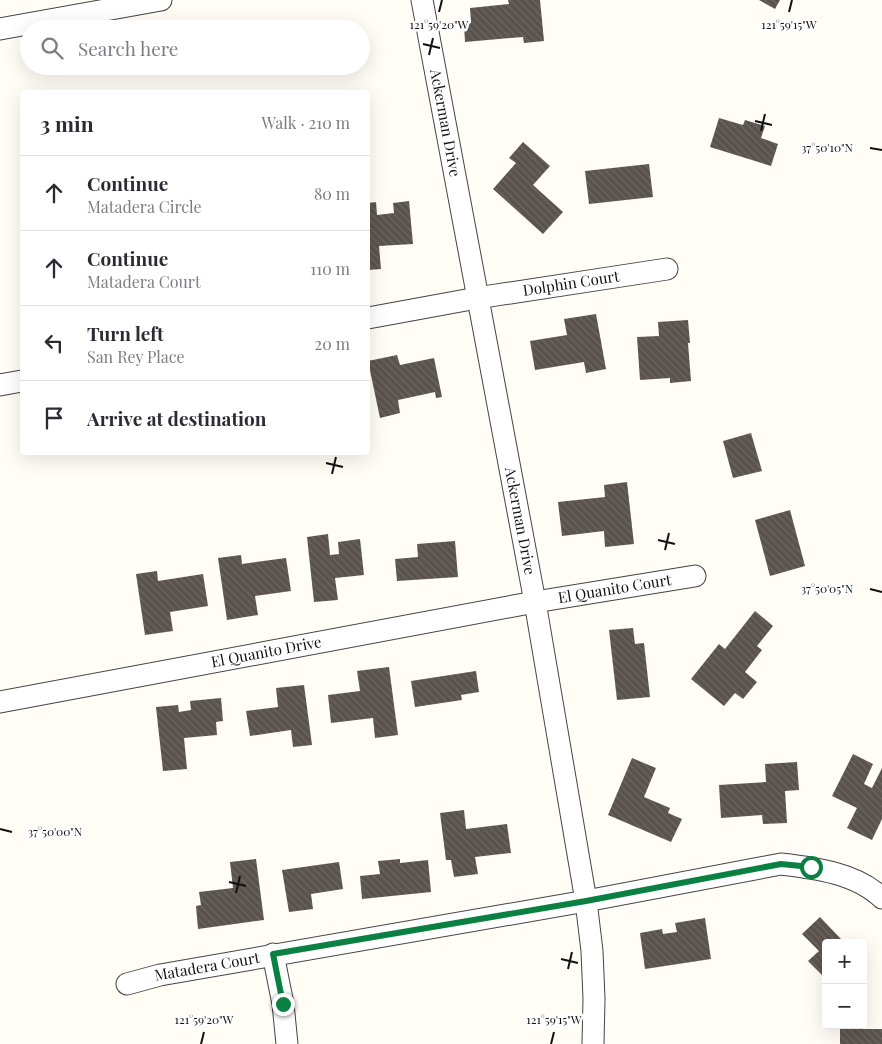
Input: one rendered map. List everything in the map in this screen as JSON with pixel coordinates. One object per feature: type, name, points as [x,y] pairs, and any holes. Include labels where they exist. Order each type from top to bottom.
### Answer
[{"type":"street","points":[[52,20],[161,0]]},
{"type":"street","name":"Ackerman Drive","points":[[422,0],[534,602],[586,901],[592,951],[593,1044]]},
{"type":"street","name":"Dolphin Court","points":[[370,318],[477,298],[667,269]]},
{"type":"street","points":[[0,385],[20,381]]},
{"type":"street","name":"El Quanito Court","points":[[534,602],[695,576]]},
{"type":"street","name":"El Quanito Drive","points":[[0,702],[534,602]]},
{"type":"street","name":"Matadera Court","points":[[127,984],[160,975],[273,954],[586,901],[781,864],[811,867],[849,878],[876,892],[882,898]]},
{"type":"street","points":[[273,954],[283,1004],[287,1044]]},
{"type":"building","points":[[508,0],[540,0],[544,41],[524,43],[523,37],[465,42],[464,24],[471,23],[470,8],[509,4]]},
{"type":"building","points":[[759,0],[780,0],[775,9]]},
{"type":"building","points":[[719,118],[743,125],[745,120],[765,126],[761,138],[778,144],[771,166],[710,147]]},
{"type":"building","points":[[523,142],[550,166],[533,185],[563,212],[543,234],[493,189],[516,163],[509,158]]},
{"type":"building","points":[[649,164],[653,197],[589,204],[585,171]]},
{"type":"building","points":[[409,201],[413,244],[379,246],[381,269],[370,270],[370,203],[376,202],[377,215],[394,213],[393,203]]},
{"type":"building","points":[[596,314],[606,369],[586,373],[584,362],[535,370],[530,341],[567,335],[564,319]]},
{"type":"building","points":[[688,320],[691,381],[670,383],[670,378],[640,380],[637,337],[659,336],[658,322]]},
{"type":"building","points":[[397,355],[400,365],[434,358],[442,397],[436,398],[435,392],[398,400],[400,413],[380,418],[370,370],[370,361]]},
{"type":"building","points":[[751,433],[762,471],[733,478],[723,441]]},
{"type":"building","points":[[627,482],[634,544],[605,547],[604,531],[562,536],[558,502],[605,497],[604,485]]},
{"type":"building","points":[[790,510],[805,566],[770,576],[755,520]]},
{"type":"building","points":[[328,534],[330,555],[339,554],[338,542],[360,539],[364,575],[335,578],[338,600],[314,602],[307,537]]},
{"type":"building","points":[[455,541],[458,577],[397,581],[395,559],[418,557],[417,544]]},
{"type":"building","points":[[241,555],[242,564],[286,558],[291,591],[255,596],[258,615],[227,620],[218,558]]},
{"type":"building","points":[[157,571],[158,581],[203,574],[208,606],[170,612],[173,631],[145,635],[136,574]]},
{"type":"building","points":[[755,611],[773,626],[757,646],[762,650],[745,672],[757,682],[743,699],[735,693],[724,706],[691,679],[719,644],[725,649]]},
{"type":"building","points":[[633,628],[635,644],[644,643],[650,697],[617,700],[609,630]]},
{"type":"building","points":[[389,667],[398,735],[375,738],[373,718],[331,723],[328,695],[360,691],[357,671]]},
{"type":"building","points":[[476,671],[479,692],[461,695],[462,700],[415,707],[411,681]]},
{"type":"building","points":[[304,685],[312,745],[293,747],[291,730],[250,736],[246,711],[278,707],[276,688]]},
{"type":"building","points":[[221,698],[223,721],[216,722],[217,735],[184,738],[187,769],[163,771],[156,707],[178,705],[179,712],[191,710],[190,701]]},
{"type":"building","points":[[853,754],[873,764],[864,784],[872,788],[882,768],[882,819],[872,840],[847,828],[857,808],[832,796]]},
{"type":"building","points":[[632,758],[656,768],[644,797],[670,808],[668,813],[682,819],[671,842],[608,815]]},
{"type":"building","points":[[797,762],[799,790],[785,791],[787,823],[763,824],[762,815],[721,818],[719,785],[766,782],[765,764]]},
{"type":"building","points":[[464,810],[466,829],[507,824],[511,853],[475,857],[478,874],[454,877],[451,860],[446,860],[440,813]]},
{"type":"building","points":[[256,859],[264,920],[198,929],[196,906],[201,905],[199,892],[233,888],[230,862]]},
{"type":"building","points":[[400,859],[400,863],[428,860],[431,892],[362,899],[360,876],[380,874],[378,861]]},
{"type":"building","points":[[339,862],[343,889],[311,894],[313,909],[289,912],[282,870]]},
{"type":"building","points":[[820,917],[841,939],[822,939],[822,975],[808,961],[819,951],[802,934]]},
{"type":"building","points":[[705,918],[711,959],[645,969],[640,933],[662,929],[663,934],[677,932],[675,923]]},
{"type":"building","points":[[840,1029],[882,1029],[882,1044],[840,1044]]},
{"type":"route","points":[[283,1004],[273,954],[586,901],[781,864],[811,867]]}]
